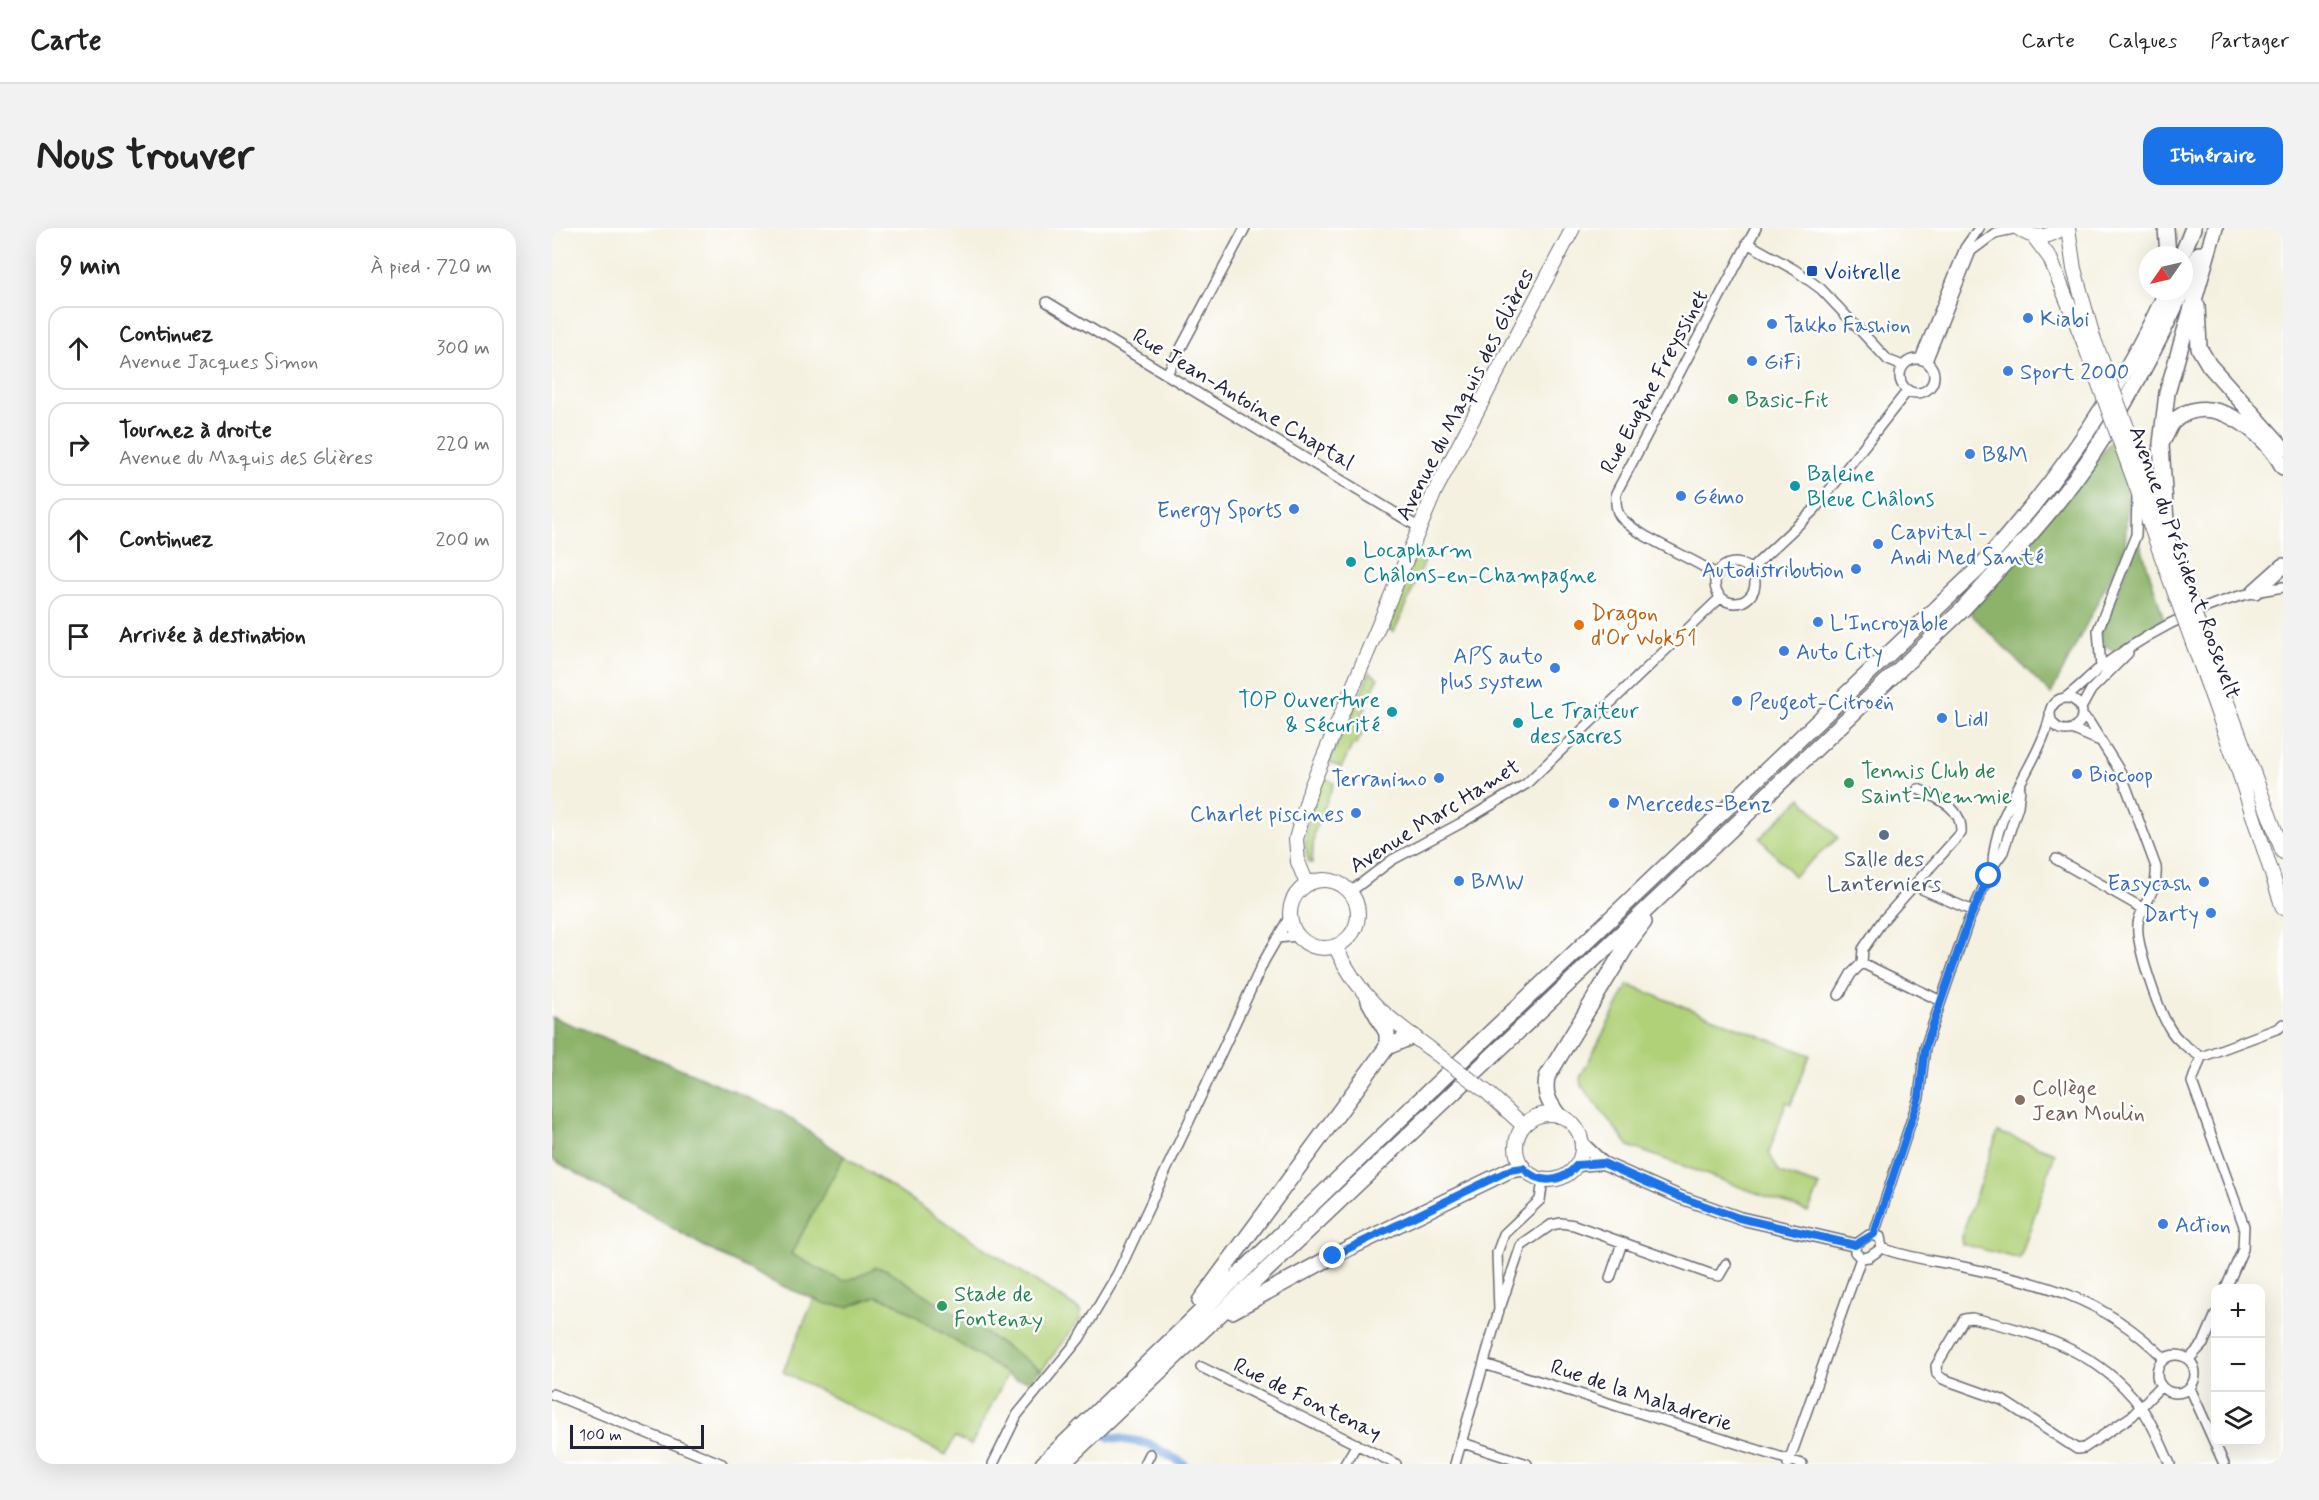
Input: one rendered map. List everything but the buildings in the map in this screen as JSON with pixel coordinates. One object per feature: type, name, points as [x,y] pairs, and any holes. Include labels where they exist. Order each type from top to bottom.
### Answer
[{"type":"main road","name":"Avenue du Maquis des Glières","points":[[1307,884],[1298,862],[1296,839],[1299,819],[1435,491],[1573,228]]},
{"type":"main road","points":[[2018,228],[2034,237],[2053,234],[2062,228]]},
{"type":"main road","name":"Avenue du Président Roosevelt","points":[[2068,228],[2088,339]]},
{"type":"main road","points":[[2166,228],[2167,246]]},
{"type":"main road","points":[[2186,246],[2193,228]]},
{"type":"main road","points":[[2193,277],[2213,228]]},
{"type":"main road","name":"Avenue du Président Roosevelt","points":[[2034,237],[2050,258],[2088,339],[2131,456],[2167,538],[2181,594]]},
{"type":"main road","points":[[2159,307],[2160,300]]},
{"type":"main road","points":[[1043,1464],[1423,1097],[1979,568],[2039,501],[2077,449],[2130,366],[2162,300]]},
{"type":"main road","points":[[1062,1464],[1954,618],[2019,548],[2098,446],[2182,300]]},
{"type":"main road","points":[[2167,538],[2161,444],[2166,393],[2186,300]]},
{"type":"main road","points":[[2190,300],[2199,348],[2209,365],[2283,448]]},
{"type":"main road","points":[[2161,444],[2172,422],[2192,411],[2219,411],[2233,416],[2255,431],[2283,466]]},
{"type":"main road","name":"Avenue du Président Roosevelt","points":[[2131,456],[2137,488],[2283,852]]},
{"type":"main road","points":[[2255,591],[2283,566]]},
{"type":"main road","name":"Avenue du Président Roosevelt","points":[[2198,640],[2283,908]]},
{"type":"main road","points":[[1316,880],[1335,881],[1350,892],[1356,901],[1357,923],[1345,941],[1335,946],[1315,947],[1298,936],[1290,916],[1294,897],[1307,884],[1316,880]]},
{"type":"main road","points":[[1558,1114],[1539,1115],[1523,1125],[1518,1133],[1515,1151],[1523,1168],[1543,1180],[1562,1178],[1577,1165],[1581,1156],[1581,1142],[1575,1126],[1558,1114],[1547,1099],[1545,1090],[1547,1077],[1627,945],[1666,891]]},
{"type":"main road","points":[[1335,946],[1348,974],[1369,1001],[1387,1033],[1387,1047]]},
{"type":"main road","points":[[1369,1001],[1488,1093],[1523,1125]]},
{"type":"main road","points":[[1150,1361],[1214,1285],[1387,1047],[1413,1036]]},
{"type":"main road","points":[[1212,1323],[1333,1256],[1510,1170],[1523,1168]]},
{"type":"street","points":[[1167,374],[1245,228]]},
{"type":"street","name":"Rue Eugène Freyssinet","points":[[1717,575],[1701,563],[1628,526],[1616,505],[1616,493],[1756,228]]},
{"type":"street","points":[[1924,360],[1910,360],[1903,366],[1901,382],[1908,390],[1919,393],[1930,388],[1934,377],[1924,360],[1956,268],[1979,228]]},
{"type":"street","points":[[1924,360],[1971,251],[1983,239],[1995,233],[2018,228]]},
{"type":"street","points":[[1747,243],[1795,270],[1821,289],[1888,360],[1903,366]]},
{"type":"street","name":"Rue Jean-Antoine Chaptal","points":[[1047,302],[1419,528]]},
{"type":"street","points":[[1750,570],[1814,510],[1908,390]]},
{"type":"street","points":[[2101,668],[2098,630],[2136,534],[2137,488]]},
{"type":"street","points":[[1732,564],[1738,564],[1750,570],[1755,581],[1748,598],[1731,603],[1720,597],[1716,586],[1717,575],[1721,570],[1732,564]]},
{"type":"street","points":[[1581,1142],[1603,1163],[1680,1197],[1739,1218],[1855,1245],[1874,1234],[1919,1097],[1925,1048],[1973,910],[1993,866],[1997,839],[2010,803],[2045,737],[2052,706],[2066,698],[2101,668],[2135,644],[2180,618],[2255,591],[2283,587]]},
{"type":"street","name":"Avenue Marc Hamet","points":[[1350,892],[1392,860],[1463,822],[1526,784],[1720,597]]},
{"type":"street","points":[[2045,737],[2079,724],[2081,712],[2091,690],[2135,644]]},
{"type":"street","points":[[2066,698],[2075,700],[2125,782],[2156,867],[2157,880],[2139,919],[2138,944],[2169,1028],[2178,1040],[2201,1057]]},
{"type":"street","points":[[2050,717],[2056,727],[2098,740]]},
{"type":"street","points":[[1839,994],[1851,974],[1862,963],[1863,949],[1883,920],[1961,833],[1962,824],[1953,809],[1918,789]]},
{"type":"street","points":[[2056,859],[2144,909]]},
{"type":"street","points":[[1915,886],[1973,910]]},
{"type":"street","points":[[993,1464],[1017,1415],[1079,1339],[1118,1273],[1277,938],[1290,916]]},
{"type":"street","points":[[1277,938],[1298,936]]},
{"type":"street","points":[[1862,963],[1941,1001]]},
{"type":"street","points":[[2228,1284],[2243,1249],[2244,1226],[2192,1082],[2201,1057],[2282,1027]]},
{"type":"street","points":[[1577,1165],[1603,1163]]},
{"type":"street","points":[[1499,1310],[1497,1253],[1504,1234],[1540,1200],[1543,1180]]},
{"type":"street","points":[[1455,1464],[1516,1254],[1521,1246],[1545,1228],[1567,1223],[1719,1276],[1725,1264]]},
{"type":"street","points":[[1874,1234],[1882,1239],[1882,1248]]},
{"type":"street","points":[[1610,1278],[1622,1243]]},
{"type":"street","points":[[1855,1245],[1855,1252],[1861,1258]]},
{"type":"street","points":[[1861,1258],[1869,1257],[1882,1248],[2058,1290],[2098,1307],[2146,1340],[2164,1358]]},
{"type":"street","points":[[1788,1462],[1861,1258]]},
{"type":"street","points":[[2161,1386],[2141,1406],[2132,1416],[2084,1448],[2077,1449],[2002,1400],[1943,1379],[1937,1374],[1936,1366],[1957,1327],[1964,1319],[1972,1318],[2046,1336],[2086,1357],[2141,1406],[2170,1464]]},
{"type":"street","points":[[2189,1359],[2203,1344],[2211,1326]]},
{"type":"street","points":[[2177,1354],[2189,1359],[2196,1370],[2194,1383],[2190,1388],[2172,1393],[2161,1386],[2157,1375],[2164,1358],[2177,1354]]},
{"type":"street","name":"Rue de la Maladrerie","points":[[1484,1364],[1788,1462],[1802,1464]]},
{"type":"street","name":"Rue de Fontenay","points":[[1201,1367],[1396,1464]]},
{"type":"street","points":[[2190,1388],[2224,1464]]},
{"type":"street","points":[[552,1394],[722,1464]]},
{"type":"street","points":[[1460,1442],[1527,1464]]},
{"type":"street","points":[[1345,1464],[1356,1444]]},
{"type":"street","points":[[1145,1464],[1150,1454]]},
{"type":"green space","points":[[2112,440],[2128,486],[2125,548],[2051,694],[1970,613]]},
{"type":"green space","points":[[2139,540],[2164,619],[2117,652],[2104,645],[2100,633]]},
{"type":"green space","points":[[1414,554],[1425,561],[1394,632],[1384,627]]},
{"type":"green space","points":[[1370,672],[1378,678],[1358,726],[1364,730],[1356,745],[1353,744],[1341,768],[1329,762]]},
{"type":"green space","points":[[1324,778],[1334,783],[1314,833],[1312,863],[1309,863],[1305,841],[1306,830],[1311,809]]},
{"type":"green space","points":[[1801,798],[1838,838],[1794,876],[1760,838]]},
{"type":"green space","points":[[1628,985],[1810,1055],[1791,1104],[1786,1102],[1769,1153],[1780,1173],[1820,1186],[1808,1212],[1629,1146],[1581,1085],[1580,1078]]},
{"type":"green space","points":[[552,1017],[692,1073],[781,1112],[844,1156],[791,1254],[842,1281],[858,1277],[875,1267],[886,1269],[1040,1369],[1031,1381],[1015,1379],[895,1303],[877,1296],[848,1307],[826,1304],[775,1283],[707,1248],[552,1159]]},
{"type":"green space","points":[[1998,1132],[2055,1153],[2020,1259],[1962,1244],[1961,1237]]},
{"type":"green space","name":"Stade de Fontenay","points":[[844,1156],[1080,1310],[1081,1318],[1041,1371],[1017,1356],[971,1445],[955,1437],[946,1455],[783,1372],[813,1301],[829,1274],[791,1254]]},
{"type":"waterway","points":[[1109,1437],[1147,1443],[1184,1464]]},
{"type":"place","name":"Voitrelle","points":[[1812,271]]},
{"type":"place","name":"Kiabi","points":[[2028,318]]},
{"type":"place","name":"Takko Fashion","points":[[1772,324]]},
{"type":"place","name":"GiFi","points":[[1752,361]]},
{"type":"place","name":"Sport 2000","points":[[2008,371]]},
{"type":"place","name":"Basic-Fit","points":[[1733,399]]},
{"type":"place","name":"B&M","points":[[1970,454]]},
{"type":"place","name":"Baleine Bleue Châlons","points":[[1795,486]]},
{"type":"place","name":"Gémo","points":[[1681,496]]},
{"type":"place","name":"Energy Sports","points":[[1294,509]]},
{"type":"place","name":"Capvital - Andi Med Santé","points":[[1878,544]]},
{"type":"place","name":"Locapharm Châlons-en-Champagne","points":[[1351,562]]},
{"type":"place","name":"Autodistribution","points":[[1856,569]]},
{"type":"place","name":"L'Incroyable","points":[[1818,622]]},
{"type":"place","name":"Dragon d'Or Wok51","points":[[1579,625]]},
{"type":"place","name":"Auto City","points":[[1784,651]]},
{"type":"place","name":"APS auto plus system","points":[[1555,668]]},
{"type":"place","name":"Peugeot-Citroën","points":[[1737,701]]},
{"type":"place","name":"TOP Ouverture & Sécurité","points":[[1392,712]]},
{"type":"place","name":"Lidl","points":[[1942,718]]},
{"type":"place","name":"Le Traiteur des sacres","points":[[1518,723]]},
{"type":"place","name":"Biocoop","points":[[2077,774]]},
{"type":"place","name":"Terranimo","points":[[1439,778]]},
{"type":"place","name":"Tennis Club de Saint-Memmie","points":[[1849,783]]},
{"type":"place","name":"Mercedes-Benz","points":[[1614,803]]},
{"type":"place","name":"Charlet piscines","points":[[1356,813]]},
{"type":"place","name":"Salle des Lanterniers","points":[[1884,835]]},
{"type":"place","name":"BMW","points":[[1459,881]]},
{"type":"place","name":"Easycash","points":[[2204,882]]},
{"type":"place","name":"Darty","points":[[2211,913]]},
{"type":"place","name":"Collège Jean Moulin","points":[[2020,1100]]},
{"type":"place","name":"Action","points":[[2163,1224]]},
{"type":"place","name":"Stade de Fontenay","points":[[942,1306]]},
{"type":"route","points":[[1333,1256],[1510,1170],[1523,1168],[1535,1178],[1552,1180],[1562,1178],[1577,1165],[1603,1163],[1680,1197],[1739,1218],[1855,1245],[1874,1234],[1919,1097],[1925,1048],[1968,922],[1989,876]]}]
